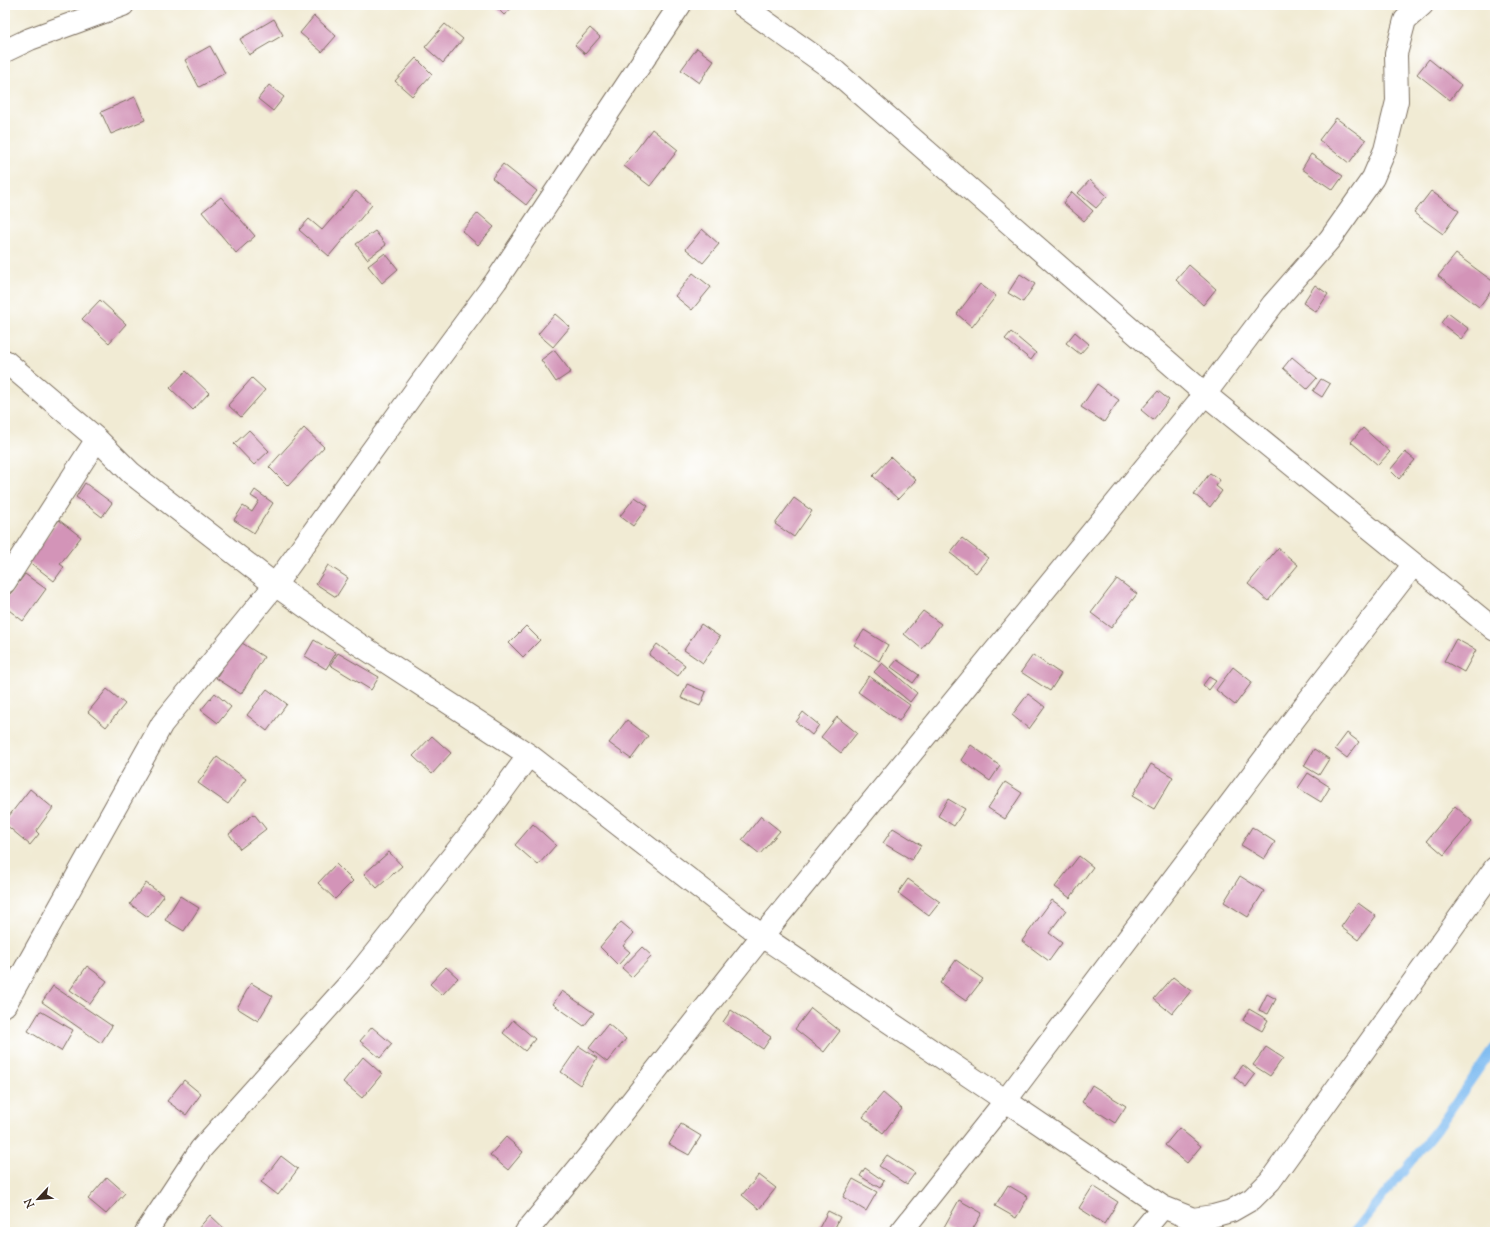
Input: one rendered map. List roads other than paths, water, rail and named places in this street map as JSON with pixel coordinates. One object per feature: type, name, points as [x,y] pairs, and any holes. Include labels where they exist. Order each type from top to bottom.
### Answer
[{"type":"street","points":[[5,50],[30,39],[123,5]]},
{"type":"street","points":[[5,1005],[162,724],[275,585],[420,384],[496,282],[680,5]]},
{"type":"street","points":[[742,5],[835,70],[1205,394],[1495,630]]},
{"type":"street","points":[[526,1232],[587,1158],[762,936],[1205,394],[1273,304],[1330,239],[1373,178],[1385,150],[1397,101],[1396,54],[1405,20],[1422,5]]},
{"type":"street","points":[[5,361],[97,439],[131,473],[275,585],[357,643],[529,755],[762,936],[1163,1206],[1193,1220],[1231,1212],[1252,1199],[1270,1181],[1495,868]]},
{"type":"street","points":[[5,582],[97,439]]},
{"type":"street","points":[[901,1232],[1006,1100],[1308,701],[1414,564]]},
{"type":"street","points":[[146,1232],[201,1149],[359,973],[476,827],[529,755]]},
{"type":"street","points":[[1142,1232],[1163,1206]]},
{"type":"waterway","points":[[1354,1232],[1438,1128],[1495,1046]]}]
